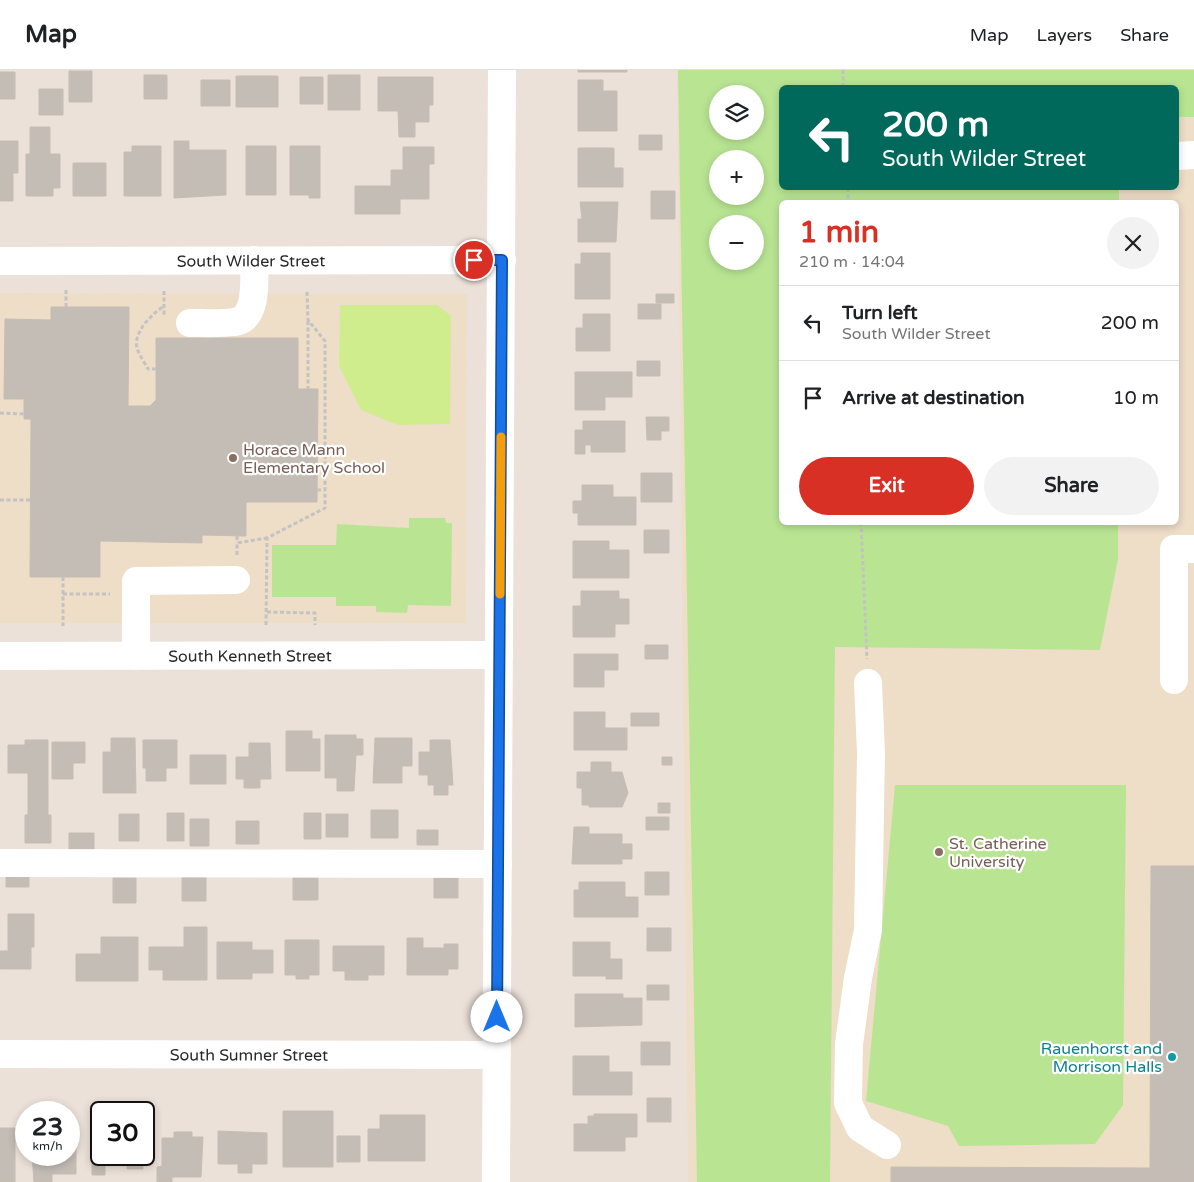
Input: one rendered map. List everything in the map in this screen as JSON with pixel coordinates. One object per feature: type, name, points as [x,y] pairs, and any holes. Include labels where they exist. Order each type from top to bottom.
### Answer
[{"type":"street","points":[[496,1182],[502,70]]},
{"type":"street","points":[[1179,156],[1194,156]]},
{"type":"street","points":[[190,323],[236,322],[244,316],[251,306],[254,291],[254,260]]},
{"type":"street","name":"South Wilder Street","points":[[0,261],[502,260]]},
{"type":"street","points":[[1174,680],[1174,549],[1194,549]]},
{"type":"street","points":[[136,656],[136,581],[236,580]]},
{"type":"street","name":"South Kenneth Street","points":[[0,656],[499,655]]},
{"type":"street","points":[[868,683],[871,753],[868,930],[858,978],[849,1044],[848,1103],[860,1128],[887,1145]]},
{"type":"street","points":[[0,863],[498,864]]},
{"type":"street","name":"South Sumner Street","points":[[0,1054],[497,1055]]},
{"type":"path","points":[[843,70],[844,85]]},
{"type":"path","points":[[66,290],[66,307]]},
{"type":"path","points":[[156,369],[148,369],[137,349],[137,340],[138,335],[155,312],[164,305],[164,291]]},
{"type":"path","points":[[307,291],[308,389]]},
{"type":"path","points":[[237,543],[267,538],[324,508],[325,341],[308,320]]},
{"type":"path","points":[[0,413],[24,414]]},
{"type":"path","points":[[317,490],[324,490]]},
{"type":"path","points":[[0,500],[30,500]]},
{"type":"path","points":[[861,525],[868,683]]},
{"type":"path","points":[[237,536],[237,552]]},
{"type":"path","points":[[266,626],[267,538]]},
{"type":"path","points":[[63,577],[63,626]]},
{"type":"path","points":[[63,594],[136,593]]},
{"type":"path","points":[[267,612],[315,613],[315,626]]},
{"type":"shaded area","name":"St. Catherine University","points":[[677,70],[1194,70],[1194,1182],[688,1182]]},
{"type":"shaded area","name":"Horace Mann Elementary School","points":[[0,293],[467,294],[466,623],[0,623]]},
{"type":"green space","points":[[678,70],[1194,70],[1194,117],[1179,117],[1179,85],[779,85],[779,190],[1119,190],[1119,200],[779,200],[779,525],[1118,525],[1118,559],[1100,650],[835,647],[830,1182],[697,1182]]},
{"type":"green space","points":[[340,305],[437,305],[451,316],[450,424],[398,425],[361,410],[339,366]]},
{"type":"green space","points":[[409,518],[445,518],[446,523],[452,523],[451,606],[408,605],[407,613],[376,612],[376,606],[336,606],[336,597],[272,597],[272,545],[336,545],[337,524],[409,528]]},
{"type":"green space","points":[[895,785],[1126,785],[1123,1105],[1095,1144],[959,1146],[948,1126],[866,1101]]},
{"type":"building","points":[[578,70],[627,70],[627,72],[578,72]]},
{"type":"building","points":[[69,71],[92,71],[92,102],[69,102]]},
{"type":"building","points":[[0,72],[15,72],[15,99],[0,99]]},
{"type":"building","points":[[144,75],[167,75],[167,99],[144,99]]},
{"type":"building","points":[[328,75],[360,75],[360,110],[328,110]]},
{"type":"building","points":[[236,76],[278,76],[278,107],[236,107]]},
{"type":"building","points":[[300,77],[323,77],[323,104],[300,104]]},
{"type":"building","points":[[378,77],[433,77],[433,105],[429,105],[429,122],[415,122],[415,137],[399,137],[398,111],[378,111]]},
{"type":"building","points":[[201,80],[230,80],[230,106],[201,106]]},
{"type":"building","points":[[578,80],[603,80],[603,91],[617,91],[617,131],[578,131]]},
{"type":"building","points":[[39,89],[63,89],[63,115],[39,115]]},
{"type":"building","points":[[30,127],[50,127],[50,154],[60,154],[60,188],[53,188],[53,196],[26,196],[26,154],[30,154]]},
{"type":"building","points":[[639,135],[662,135],[662,150],[639,150]]},
{"type":"building","points":[[0,141],[18,141],[18,173],[13,173],[13,201],[0,201]]},
{"type":"building","points":[[174,141],[189,141],[189,150],[226,150],[226,195],[174,198]]},
{"type":"building","points":[[132,146],[161,146],[161,196],[124,196],[124,152],[132,152]]},
{"type":"building","points":[[246,146],[276,146],[276,195],[246,195]]},
{"type":"building","points":[[290,146],[320,146],[320,198],[309,198],[309,195],[290,195]]},
{"type":"building","points":[[403,147],[434,147],[434,164],[429,164],[429,199],[400,199],[400,214],[355,214],[355,186],[391,186],[391,170],[403,170]]},
{"type":"building","points":[[578,148],[614,148],[614,168],[623,168],[623,187],[578,187]]},
{"type":"building","points":[[73,163],[106,163],[106,196],[73,196]]},
{"type":"building","points":[[651,191],[675,191],[675,219],[651,219]]},
{"type":"building","points":[[580,202],[618,202],[616,242],[578,242],[578,219],[582,219]]},
{"type":"building","points":[[581,253],[610,253],[610,299],[575,299],[575,264],[581,264]]},
{"type":"building","points":[[656,294],[674,294],[674,303],[656,303]]},
{"type":"building","points":[[638,304],[661,304],[661,319],[638,319]]},
{"type":"building","name":"Horace Mann Elementary School","points":[[51,307],[129,307],[128,406],[150,406],[156,400],[156,338],[298,338],[298,389],[318,389],[317,502],[246,502],[246,536],[202,535],[202,543],[100,541],[100,577],[30,577],[31,419],[24,419],[24,399],[4,399],[5,319],[51,320]]},
{"type":"building","points":[[583,314],[610,314],[610,351],[576,351],[576,328],[583,328]]},
{"type":"building","points":[[637,361],[660,361],[660,376],[637,376]]},
{"type":"building","points":[[575,372],[632,372],[632,397],[605,397],[605,410],[575,410]]},
{"type":"building","points":[[646,417],[669,417],[669,431],[661,431],[661,440],[647,440]]},
{"type":"building","points":[[583,421],[625,421],[625,452],[591,452],[591,445],[585,445],[585,454],[575,454],[575,430],[583,430]]},
{"type":"building","points":[[641,473],[672,473],[672,502],[641,502]]},
{"type":"building","points":[[582,485],[613,485],[613,497],[636,497],[636,525],[578,525],[578,513],[573,513],[573,501],[582,501]]},
{"type":"building","points":[[644,530],[669,530],[669,553],[644,553]]},
{"type":"building","points":[[573,541],[609,541],[609,550],[629,550],[629,578],[573,578]]},
{"type":"building","points":[[581,591],[619,591],[619,599],[629,599],[629,624],[615,624],[615,637],[573,637],[573,606],[581,606]]},
{"type":"building","points":[[645,645],[668,645],[668,659],[645,659]]},
{"type":"building","points":[[574,654],[618,654],[618,670],[604,670],[604,687],[574,687]]},
{"type":"building","points":[[574,712],[605,712],[605,728],[627,728],[627,750],[574,750]]},
{"type":"building","points":[[631,713],[659,713],[659,726],[631,726]]},
{"type":"building","points":[[286,731],[312,731],[312,739],[320,739],[320,771],[286,771]]},
{"type":"building","points":[[325,735],[356,735],[356,739],[363,739],[363,755],[356,755],[354,791],[337,791],[337,778],[325,778]]},
{"type":"building","points":[[111,738],[135,738],[136,793],[103,793],[103,752],[111,752]]},
{"type":"building","points":[[375,738],[412,738],[412,766],[402,766],[402,783],[373,783]]},
{"type":"building","points":[[25,740],[48,740],[48,815],[51,815],[51,843],[25,843],[25,815],[28,815],[28,773],[8,773],[8,745],[25,745]]},
{"type":"building","points":[[143,740],[177,740],[177,768],[166,768],[166,781],[146,781],[146,768],[143,768]]},
{"type":"building","points":[[430,740],[450,740],[453,785],[448,785],[448,795],[434,795],[434,785],[428,785],[428,775],[419,775],[419,752],[430,752]]},
{"type":"building","points":[[52,742],[85,742],[85,763],[73,763],[73,779],[52,779]]},
{"type":"building","points":[[249,743],[270,743],[271,779],[260,779],[260,788],[244,788],[244,779],[236,779],[236,757],[249,757]]},
{"type":"building","points":[[190,755],[226,755],[226,784],[190,784]]},
{"type":"building","points":[[662,757],[672,757],[672,765],[662,765]]},
{"type":"building","points":[[591,762],[611,762],[611,772],[622,772],[628,793],[622,807],[589,807],[589,805],[582,805],[582,788],[577,788],[577,772],[591,772]]},
{"type":"building","points":[[658,803],[670,803],[670,813],[658,813]]},
{"type":"building","points":[[371,810],[398,810],[398,838],[371,838]]},
{"type":"building","points":[[167,813],[184,813],[184,841],[167,841]]},
{"type":"building","points":[[304,813],[321,813],[321,839],[304,839]]},
{"type":"building","points":[[119,814],[139,814],[139,841],[119,841]]},
{"type":"building","points":[[326,814],[348,814],[348,837],[326,837]]},
{"type":"building","points":[[646,817],[669,817],[669,830],[646,830]]},
{"type":"building","points":[[190,819],[209,819],[209,846],[190,846]]},
{"type":"building","points":[[236,821],[259,821],[259,844],[236,844]]},
{"type":"building","points":[[574,827],[589,827],[589,834],[622,834],[622,844],[632,844],[632,859],[622,859],[622,864],[572,864]]},
{"type":"building","points":[[417,830],[438,830],[438,845],[417,845]]},
{"type":"building","points":[[69,833],[94,833],[94,852],[69,852]]},
{"type":"building","name":"Rauenhorst and Morrison Halls","points":[[1151,866],[1194,866],[1194,1182],[891,1182],[891,1167],[1150,1168]]},
{"type":"building","points":[[6,867],[29,867],[29,887],[6,887]]},
{"type":"building","points":[[293,872],[318,872],[318,900],[293,900]]},
{"type":"building","points":[[645,872],[669,872],[669,895],[645,895]]},
{"type":"building","points":[[182,874],[206,874],[206,901],[182,901]]},
{"type":"building","points":[[434,874],[458,874],[458,898],[434,898]]},
{"type":"building","points":[[113,878],[136,878],[136,903],[113,903]]},
{"type":"building","points":[[579,882],[625,882],[625,897],[638,897],[638,917],[574,917],[574,890],[579,890]]},
{"type":"building","points":[[8,914],[34,914],[34,947],[31,947],[31,969],[0,969],[0,951],[8,951]]},
{"type":"building","points":[[184,927],[207,927],[207,980],[163,980],[163,970],[149,970],[149,947],[184,947]]},
{"type":"building","points":[[647,928],[671,928],[671,951],[647,951]]},
{"type":"building","points":[[101,937],[138,937],[138,981],[76,981],[76,954],[101,954]]},
{"type":"building","points":[[407,938],[423,938],[423,948],[444,948],[444,944],[458,944],[458,969],[448,969],[448,975],[407,975]]},
{"type":"building","points":[[285,940],[319,940],[319,975],[309,975],[309,979],[296,979],[296,975],[285,975]]},
{"type":"building","points":[[217,942],[252,942],[252,950],[273,950],[273,973],[252,973],[252,979],[217,979]]},
{"type":"building","points":[[573,942],[610,942],[610,959],[622,959],[622,979],[606,979],[606,976],[573,976]]},
{"type":"building","points":[[333,946],[384,946],[384,975],[368,975],[368,980],[345,980],[345,971],[333,971]]},
{"type":"building","points":[[647,985],[669,985],[669,1000],[647,1000]]},
{"type":"building","points":[[575,994],[623,994],[623,998],[642,998],[642,1025],[575,1027]]},
{"type":"building","points":[[641,1042],[670,1042],[670,1065],[641,1065]]},
{"type":"building","points":[[573,1056],[609,1056],[609,1072],[632,1072],[632,1095],[573,1095]]},
{"type":"building","points":[[647,1098],[671,1098],[671,1122],[647,1122]]},
{"type":"building","points":[[283,1111],[333,1111],[333,1167],[283,1167]]},
{"type":"building","points":[[594,1114],[637,1114],[637,1137],[625,1137],[625,1151],[574,1151],[574,1124],[588,1124],[588,1116],[594,1116]]},
{"type":"building","points":[[380,1115],[425,1115],[425,1161],[368,1161],[368,1129],[380,1129]]},
{"type":"building","points":[[0,1128],[15,1128],[15,1182],[0,1182]]},
{"type":"building","points":[[218,1131],[267,1133],[267,1164],[252,1164],[252,1173],[238,1173],[238,1164],[218,1164]]},
{"type":"building","points":[[174,1132],[192,1132],[192,1137],[203,1137],[201,1177],[172,1177],[172,1182],[157,1182],[157,1167],[162,1166],[162,1138],[174,1138]]},
{"type":"building","points":[[337,1136],[360,1136],[360,1162],[337,1162]]},
{"type":"building","points":[[33,1166],[76,1166],[76,1174],[52,1174],[52,1182],[34,1182]]},
{"type":"building","points":[[92,1166],[105,1166],[105,1175],[92,1175]]},
{"type":"building","points":[[127,1166],[143,1166],[143,1169],[127,1169]]},
{"type":"slow traffic","points":[[500,594],[501,437]]},
{"type":"place","name":"Horace Mann Elementary School","points":[[233,458]]},
{"type":"place","name":"St. Catherine University","points":[[939,852]]},
{"type":"place","name":"Rauenhorst and Morrison Halls","points":[[1172,1057]]},
{"type":"route","points":[[474,260],[502,260],[497,1017]]}]
